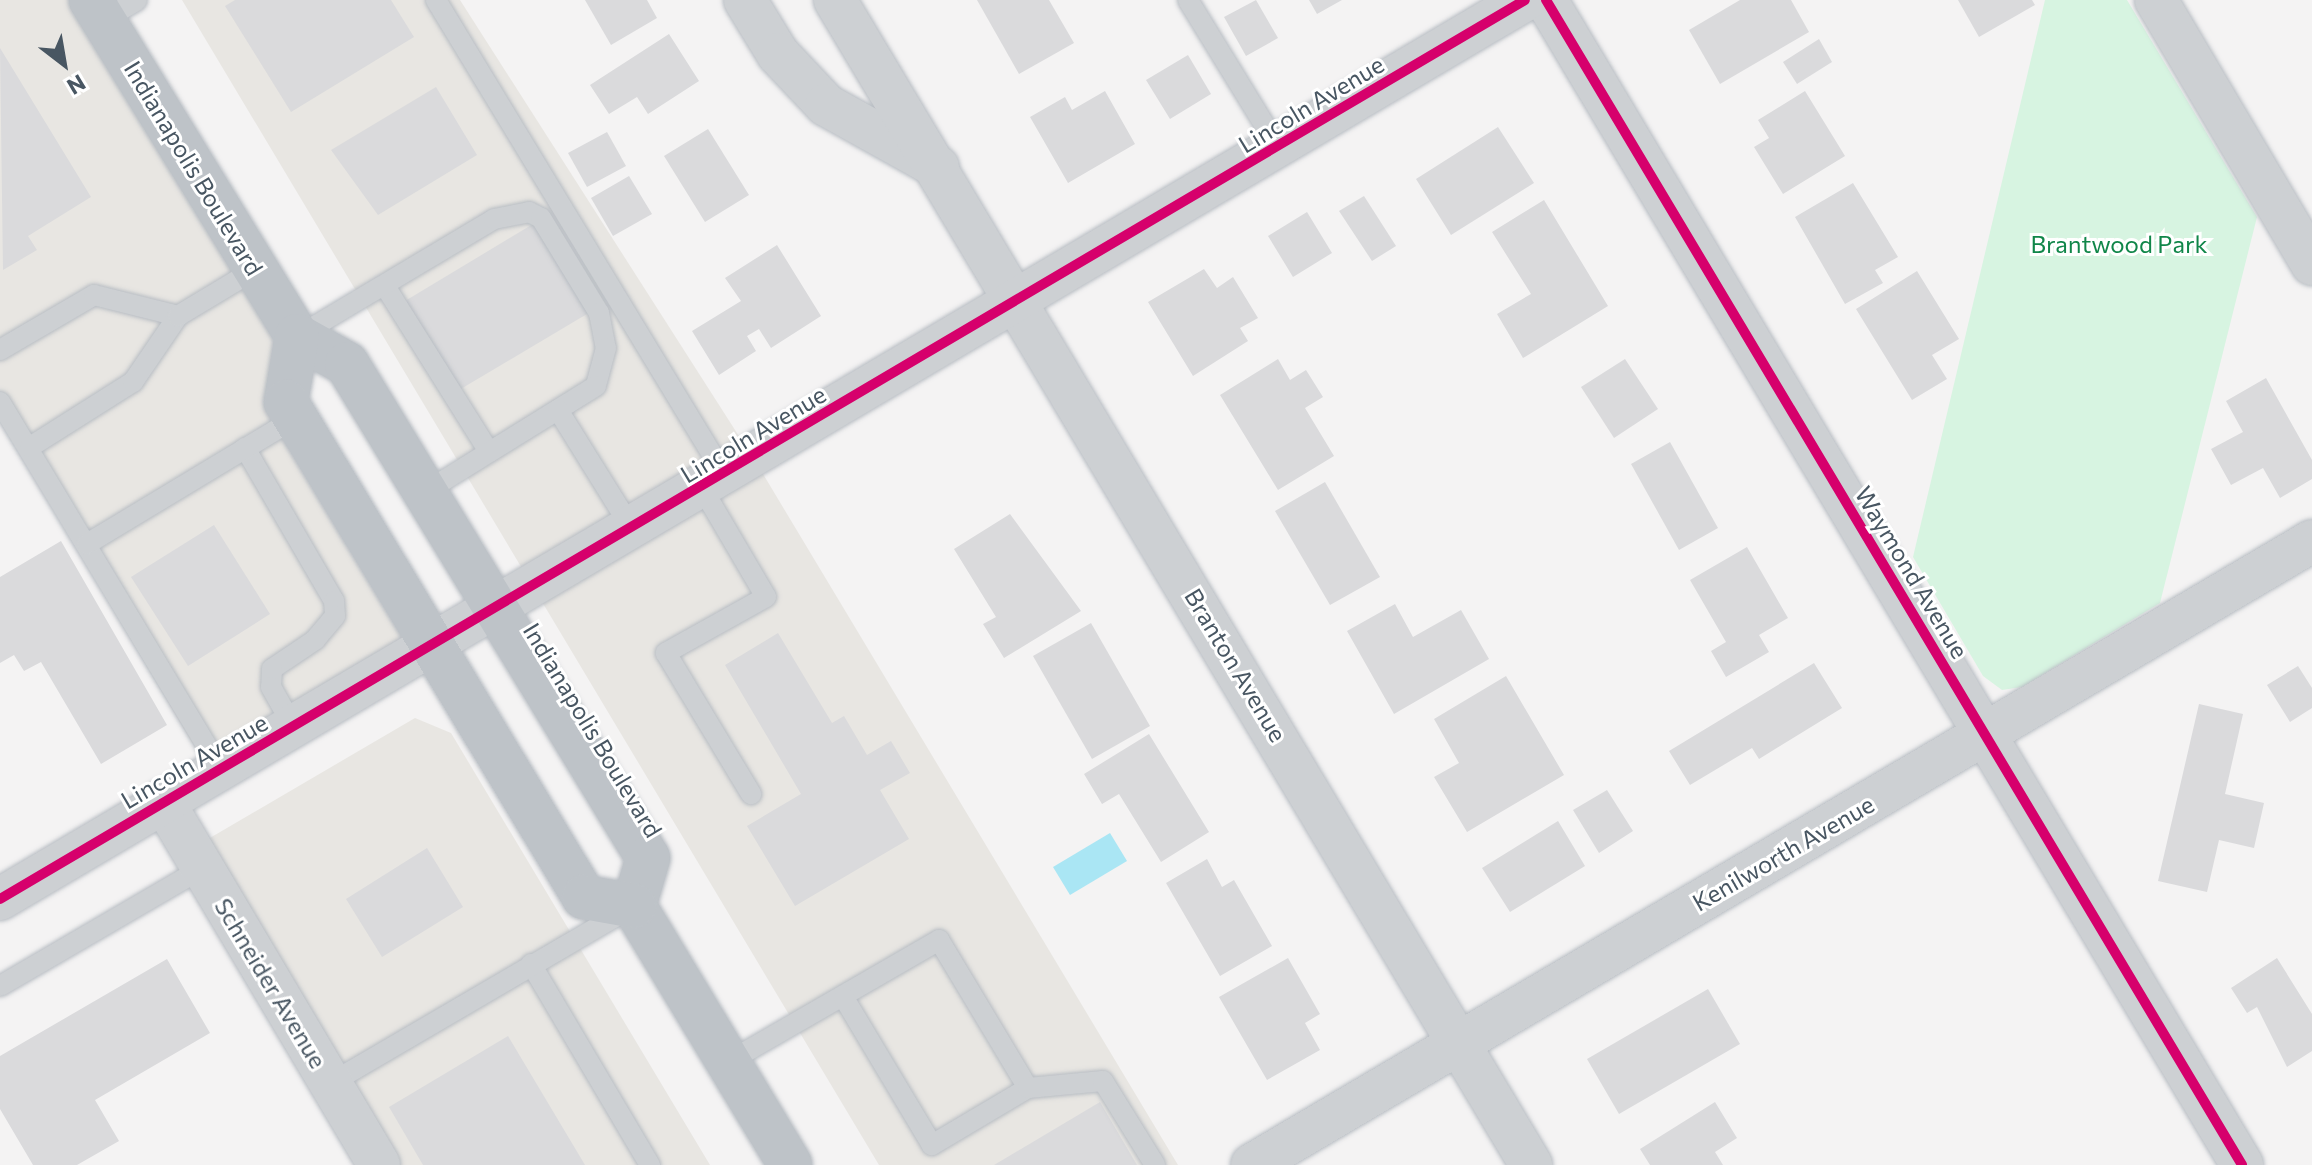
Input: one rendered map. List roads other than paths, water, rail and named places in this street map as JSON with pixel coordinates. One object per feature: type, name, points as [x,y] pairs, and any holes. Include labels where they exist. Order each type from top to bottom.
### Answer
[{"type":"highway","name":"Indianapolis Boulevard","points":[[110,7],[256,269],[297,336],[347,364],[648,858],[634,906]]},
{"type":"highway","points":[[297,336],[286,402],[584,897],[634,906],[790,1165]]},
{"type":"street","name":"Branton Avenue","points":[[745,0],[778,54],[826,105],[938,167]]},
{"type":"street","name":"Branton Avenue","points":[[835,0],[1020,301],[1531,1165]]},
{"type":"street","name":"Lincoln Avenue","points":[[0,899],[1020,301],[1525,0]]},
{"type":"street","name":"Waymond Avenue","points":[[1546,0],[2242,1165]]},
{"type":"street","points":[[2156,0],[2312,264]]},
{"type":"street","name":"Kenilworth Avenue","points":[[1252,1165],[2312,541]]},
{"type":"street","name":"Schneider Avenue","points":[[163,801],[379,1165]]},
{"type":"lane","points":[[436,0],[713,481],[766,597],[666,653],[751,794]]},
{"type":"lane","points":[[1188,0],[1278,147]]},
{"type":"lane","points":[[297,336],[494,219],[529,212],[541,218],[599,313],[606,348],[596,386],[425,492]]},
{"type":"lane","points":[[30,447],[133,382],[178,316],[256,269]]},
{"type":"lane","points":[[385,286],[489,452]]},
{"type":"lane","points":[[0,350],[94,295],[178,316]]},
{"type":"lane","points":[[0,402],[30,447],[220,768]]},
{"type":"lane","points":[[558,410],[632,529]]},
{"type":"lane","points":[[87,544],[296,418]]},
{"type":"lane","points":[[245,448],[334,601],[335,616],[272,669],[271,687],[293,726]]},
{"type":"lane","points":[[0,986],[203,868]]},
{"type":"lane","points":[[331,1083],[634,906]]},
{"type":"lane","points":[[728,1062],[844,998],[939,940],[1028,1088]]},
{"type":"lane","points":[[531,964],[650,1165]]},
{"type":"lane","points":[[844,998],[932,1145],[1028,1088],[1103,1081],[1155,1165]]},
{"type":"water","points":[[1110,833],[1127,861],[1070,895],[1053,867]]},
{"type":"park label","name":"Brantwood Park","points":[[2119,244]]}]
